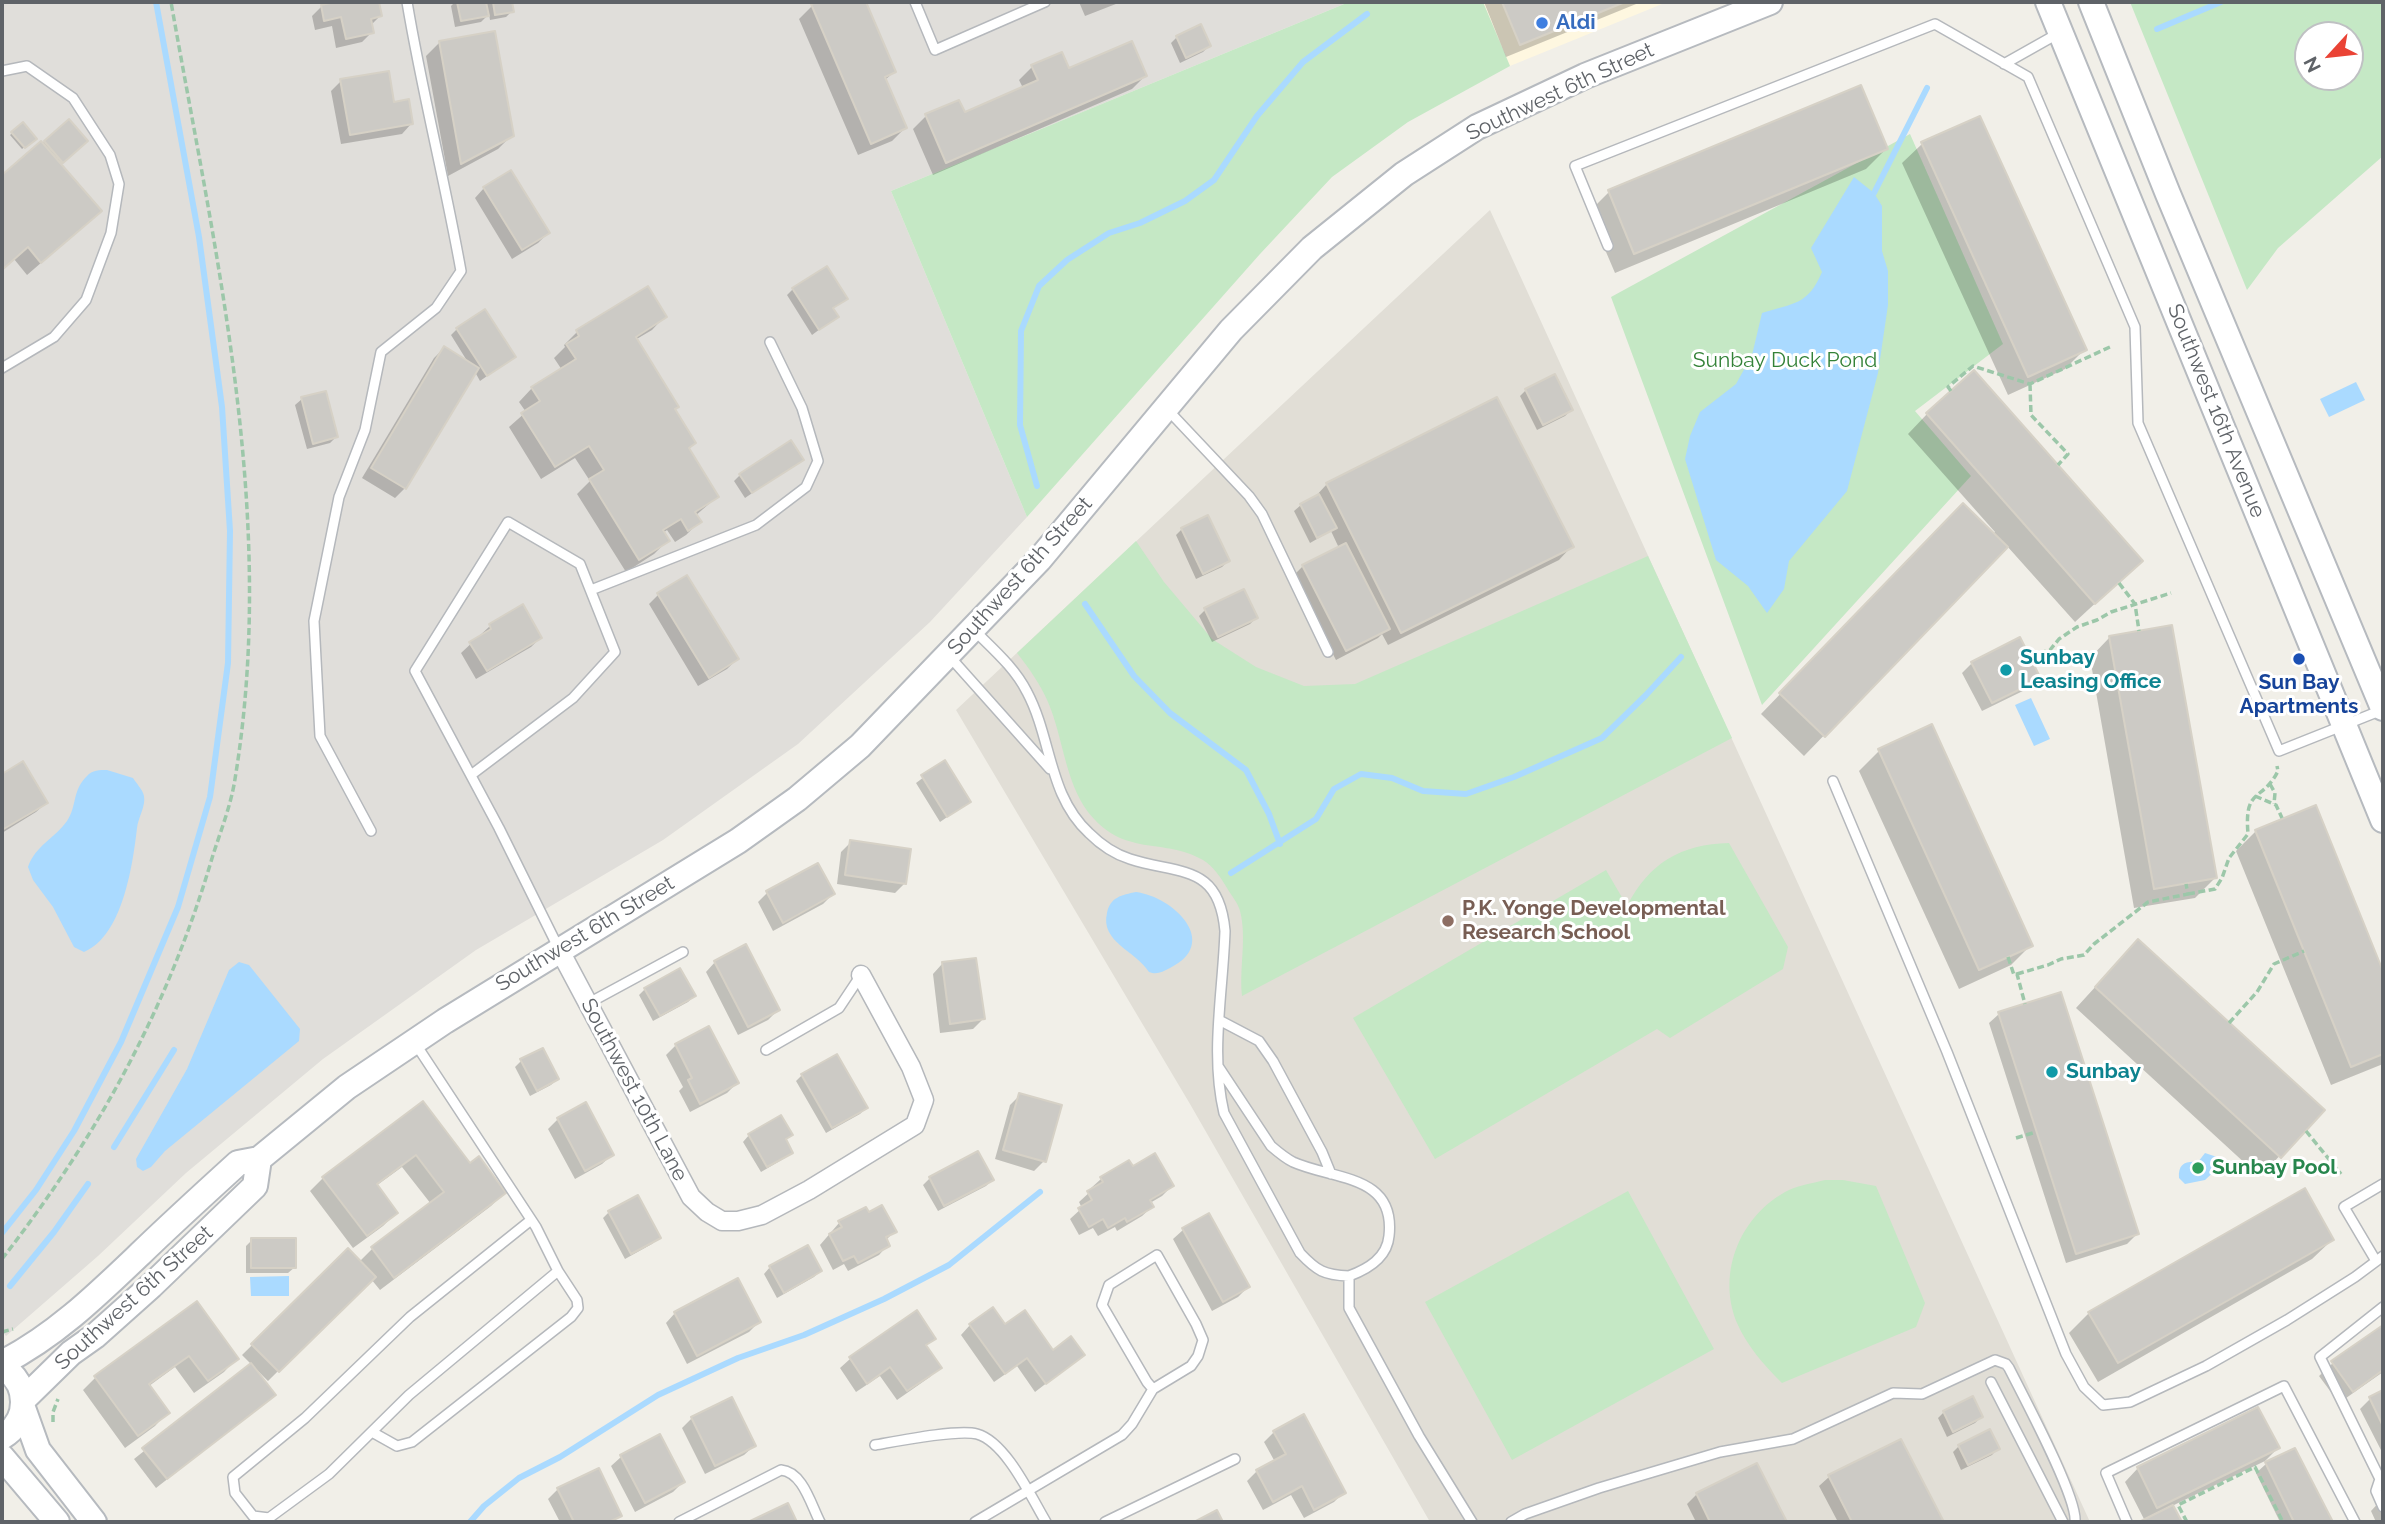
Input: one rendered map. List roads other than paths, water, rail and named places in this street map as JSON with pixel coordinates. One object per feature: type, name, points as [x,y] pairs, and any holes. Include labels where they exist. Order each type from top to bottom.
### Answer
[{"type":"street","name":"Southwest 6th Street","points":[[2,1365],[54,1331],[238,1163],[260,1159],[347,1087],[414,1042],[559,949],[738,841],[797,799],[860,746],[1039,560],[1231,330],[1312,248],[1404,174],[1477,127],[1585,76],[1770,2]]},
{"type":"street","name":"Southwest 16th Avenue","points":[[2048,2],[2383,820]]},
{"type":"street","name":"Southwest 16th Avenue","points":[[2091,2],[2168,194],[2383,709]]},
{"type":"street","name":"Southwest 10th Lane","points":[[559,949],[691,1196],[707,1212],[722,1221],[738,1221],[762,1215],[809,1190],[915,1125],[924,1100],[911,1067],[861,975]]},
{"type":"street","name":"Southwest 6th Street","points":[[2,1437],[15,1427],[21,1418],[24,1404],[71,1353],[96,1336],[255,1186],[260,1159]]},
{"type":"street","points":[[2,1365],[16,1378],[38,1450],[94,1522]]},
{"type":"street","points":[[2,1457],[57,1522]]},
{"type":"lane","points":[[371,831],[320,736],[314,621],[339,497],[365,430],[381,352],[436,308],[461,271],[407,2]]},
{"type":"lane","points":[[915,2],[935,50],[1045,2]]},
{"type":"lane","points":[[1608,246],[1575,166],[1935,24],[2028,77],[2135,327],[2138,423],[2278,751],[2383,709]]},
{"type":"lane","points":[[2004,64],[2061,33]]},
{"type":"lane","points":[[2,71],[27,66],[73,98],[110,155],[120,184],[111,233],[86,300],[54,337],[2,368]]},
{"type":"lane","points":[[590,590],[756,525],[806,486],[818,461],[802,408],[770,342]]},
{"type":"lane","points":[[1166,408],[1256,505],[1328,652]]},
{"type":"lane","points":[[471,775],[573,698],[615,652],[580,564],[508,522],[415,671],[559,949]]},
{"type":"lane","points":[[973,629],[1009,666],[1028,693],[1048,748],[1051,770],[1063,799],[1076,818],[1100,843],[1130,859],[1187,872],[1202,880],[1212,890],[1222,910],[1225,931],[1217,1065],[1224,1114],[1300,1253],[1316,1270],[1333,1276],[1349,1276],[1368,1269],[1382,1254],[1389,1241],[1390,1223],[1379,1195],[1356,1180],[1294,1162],[1271,1146],[1217,1065]]},
{"type":"lane","points":[[948,655],[1051,770]]},
{"type":"lane","points":[[1833,781],[1947,1052],[2066,1354],[2084,1387],[2103,1405],[2130,1402],[2206,1366],[2287,1320],[2355,1278],[2380,1259],[2344,1207],[2383,1185]]},
{"type":"lane","points":[[587,1003],[683,952]]},
{"type":"lane","points":[[766,1049],[839,1008],[861,975]]},
{"type":"lane","points":[[1219,1020],[1259,1041],[1322,1152],[1331,1174]]},
{"type":"lane","points":[[372,1432],[397,1446],[412,1442],[571,1317],[578,1308],[577,1300],[531,1220],[414,1042]]},
{"type":"lane","points":[[531,1220],[410,1317],[305,1418],[233,1476],[235,1493],[253,1516],[269,1518],[329,1475],[409,1395],[558,1270]]},
{"type":"lane","points":[[975,1522],[1122,1435],[1132,1424],[1153,1389],[1191,1366],[1198,1356],[1203,1340],[1157,1255],[1109,1285],[1102,1306],[1153,1389]]},
{"type":"lane","points":[[1349,1276],[1349,1308],[1419,1436],[1472,1522]]},
{"type":"lane","points":[[2383,1307],[2320,1357],[2380,1479],[2375,1491],[2383,1507]]},
{"type":"lane","points":[[1511,1522],[1525,1514],[1599,1488],[1720,1452],[1793,1439],[1893,1394],[1922,1394],[1995,1360],[2009,1368],[2068,1492],[2076,1515],[2075,1522]]},
{"type":"lane","points":[[1991,1382],[2063,1522]]},
{"type":"lane","points":[[2127,1522],[2106,1473],[2284,1385],[2355,1522]]},
{"type":"lane","points":[[874,1444],[959,1433],[976,1434],[989,1439],[1002,1451],[1046,1522]]},
{"type":"lane","points":[[1105,1522],[1235,1459]]},
{"type":"lane","points":[[679,1522],[782,1470],[790,1471],[798,1478],[820,1522]]},
{"type":"water","name":"Sunbay Duck Pond","points":[[1854,177],[1874,193],[1882,206],[1882,251],[1888,271],[1888,305],[1878,373],[1847,491],[1789,561],[1784,589],[1767,613],[1748,586],[1716,560],[1685,459],[1690,436],[1700,412],[1736,384],[1752,355],[1762,313],[1799,301],[1817,283],[1822,272],[1811,248]]},
{"type":"water","points":[[2356,382],[2365,400],[2329,417],[2320,399]]},
{"type":"water","points":[[2031,698],[2050,739],[2034,746],[2015,705]]},
{"type":"water","points":[[107,770],[133,778],[143,794],[144,804],[129,878],[117,915],[97,944],[84,952],[74,947],[53,907],[33,880],[28,867],[35,853],[67,821],[82,781],[91,773]]},
{"type":"water","points":[[1136,892],[1165,902],[1186,922],[1192,934],[1192,946],[1185,958],[1160,973],[1149,972],[1120,946],[1106,923],[1111,903],[1121,896]]},
{"type":"water","points":[[239,962],[249,965],[300,1029],[299,1041],[143,1171],[137,1167],[136,1159],[187,1069],[229,970]]},
{"type":"water","name":"Sunbay Pool","points":[[2205,1153],[2217,1157],[2220,1166],[2205,1180],[2185,1184],[2179,1178],[2181,1167],[2189,1162],[2198,1162]]},
{"type":"water","points":[[289,1276],[289,1296],[251,1296],[250,1277]]},
{"type":"waterway","points":[[2,1233],[36,1190],[74,1131],[121,1042],[178,907],[210,797],[228,663],[230,531],[222,407],[199,237],[156,2]]},
{"type":"waterway","points":[[2157,29],[2221,2]]},
{"type":"waterway","points":[[1037,486],[1020,425],[1021,331],[1039,286],[1067,260],[1109,233],[1140,223],[1185,201],[1214,180],[1257,116],[1303,62],[1367,14]]},
{"type":"waterway","points":[[1874,193],[1927,88]]},
{"type":"waterway","points":[[1085,604],[1134,676],[1170,713],[1246,770],[1269,814],[1280,844]]},
{"type":"waterway","points":[[1231,873],[1316,819],[1334,789],[1361,774],[1392,778],[1423,791],[1466,794],[1514,777],[1602,738],[1681,657]]},
{"type":"waterway","points":[[114,1147],[174,1050]]},
{"type":"waterway","points":[[10,1286],[54,1232],[88,1184]]},
{"type":"waterway","points":[[470,1522],[484,1506],[519,1478],[560,1457],[658,1395],[738,1358],[804,1335],[884,1299],[949,1265],[1040,1192]]},
{"type":"place","name":"Aldi","points":[[1542,23]]},
{"type":"place","name":"Sun Bay Apartments","points":[[2299,659]]},
{"type":"place","name":"Sunbay Leasing Office","points":[[2006,670]]},
{"type":"place","name":"P.K. Yonge Developmental Research School","points":[[1448,921]]},
{"type":"place","name":"Sunbay","points":[[2052,1072]]},
{"type":"place","name":"Sunbay Pool","points":[[2198,1168]]}]
